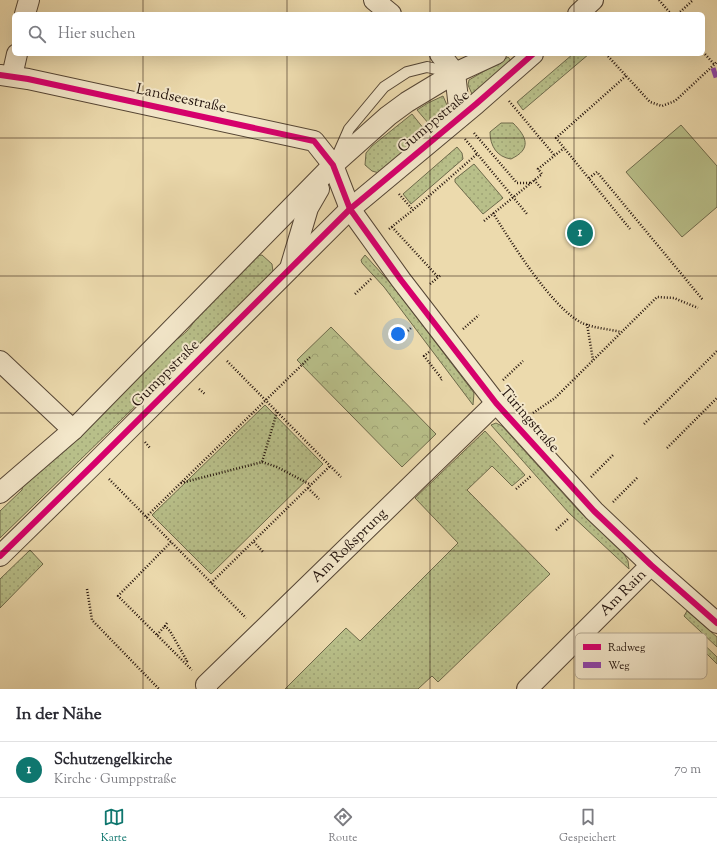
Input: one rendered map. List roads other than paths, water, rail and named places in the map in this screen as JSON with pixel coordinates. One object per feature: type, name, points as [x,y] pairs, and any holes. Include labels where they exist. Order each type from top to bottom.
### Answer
[{"type":"street","points":[[25,12],[28,0]]},
{"type":"street","points":[[374,0],[389,12]]},
{"type":"street","points":[[4,77],[15,56]]},
{"type":"street","points":[[442,56],[455,73],[460,117]]},
{"type":"street","name":"Gumppstraße","points":[[0,493],[73,430],[334,165],[393,113],[455,73],[492,56]]},
{"type":"street","name":"Gumppstraße","points":[[0,556],[350,209],[531,56]]},
{"type":"street","name":"Landseestraße","points":[[4,77],[314,141],[334,165]]},
{"type":"street","points":[[334,165],[350,209]]},
{"type":"street","name":"Gumppstraße","points":[[290,268],[308,208],[334,165]]},
{"type":"street","name":"Türingstraße","points":[[350,209],[401,280],[594,511],[651,565],[717,623]]},
{"type":"street","points":[[0,361],[73,430]]},
{"type":"street","name":"Am Roßsprung","points":[[207,687],[497,394]]},
{"type":"street","name":"Am Rain","points":[[583,633],[651,565]]},
{"type":"street","name":"Am Rain","points":[[527,689],[575,641]]},
{"type":"lane","points":[[334,165],[349,129],[384,87],[407,72],[427,66],[455,73]]},
{"type":"place","name":"Schutzengelkirche","points":[[580,233]]}]
